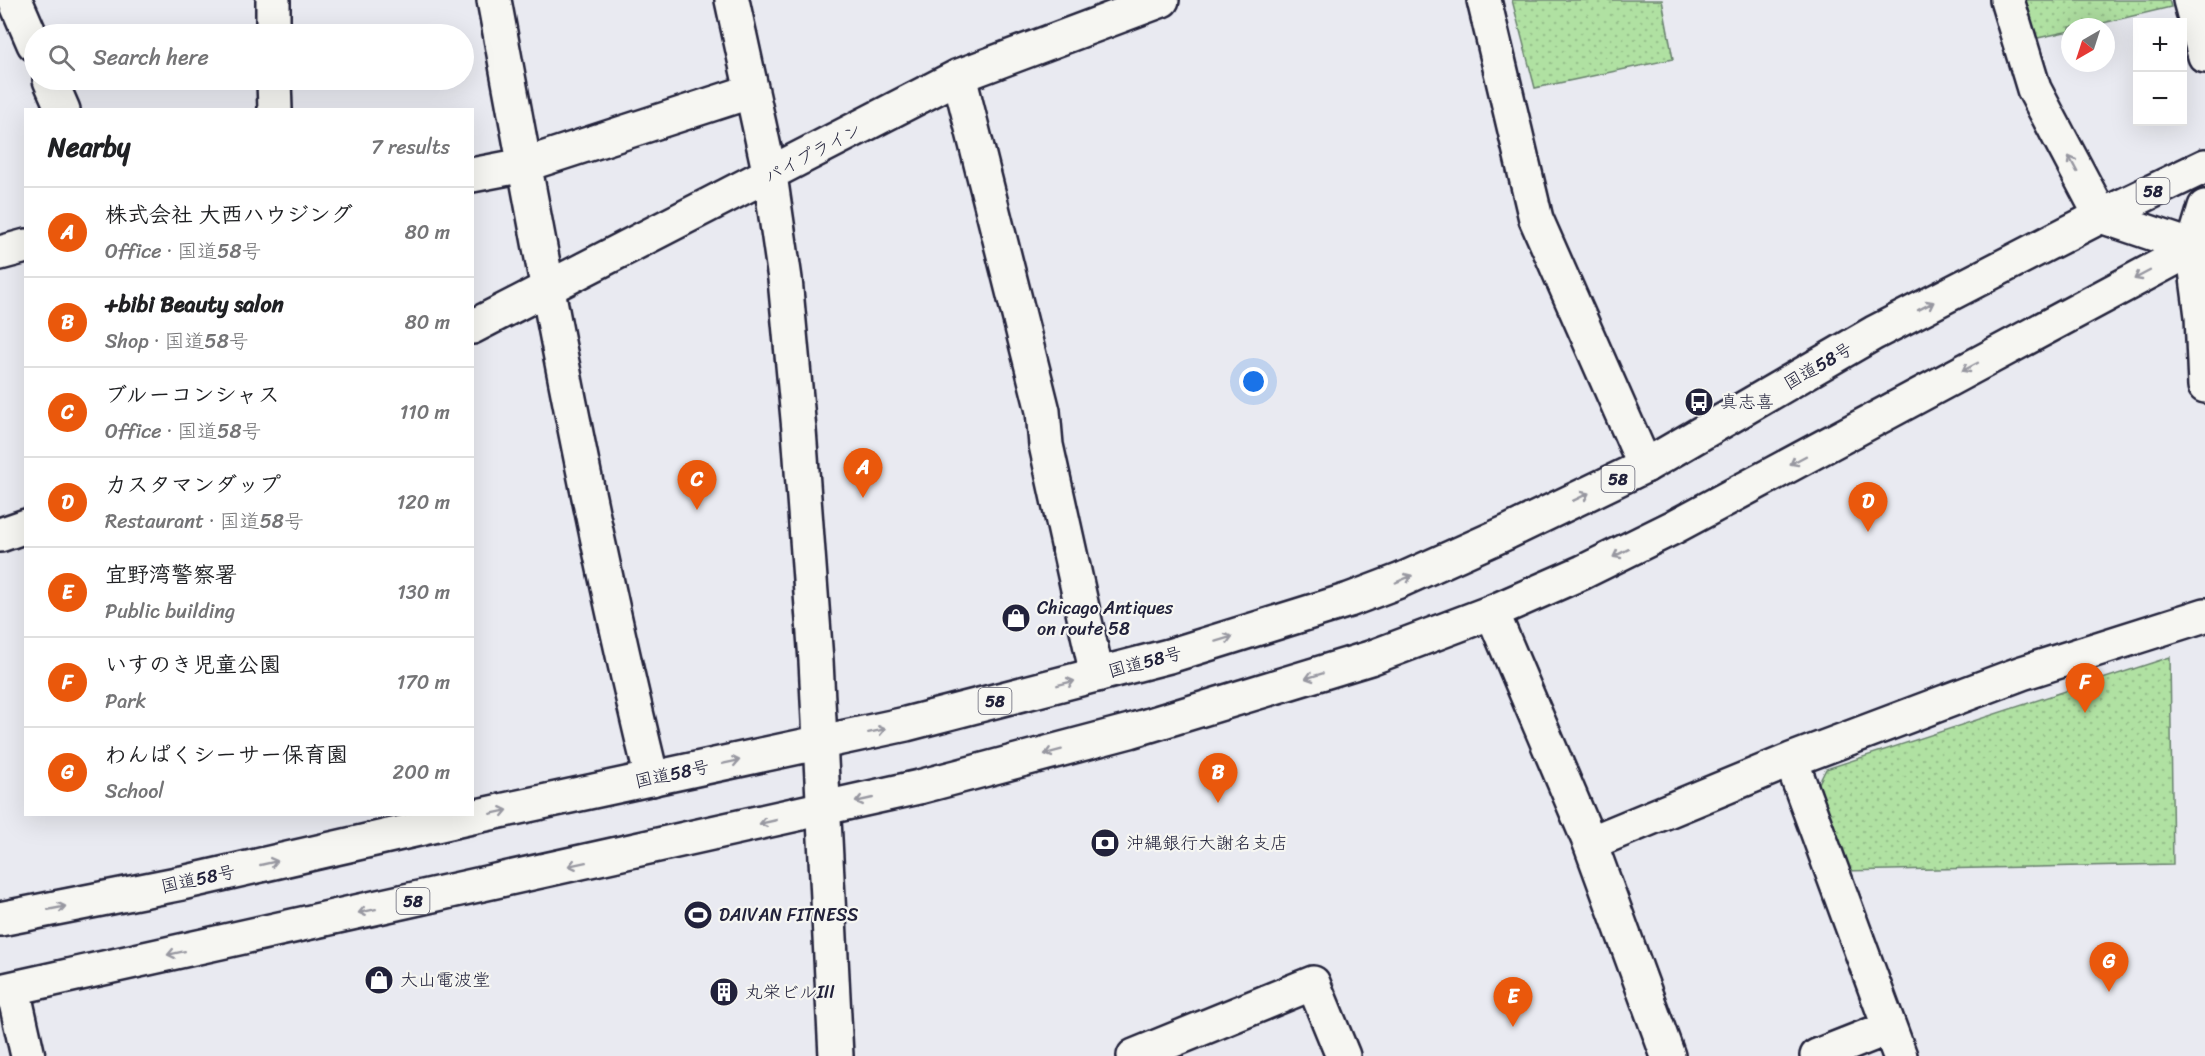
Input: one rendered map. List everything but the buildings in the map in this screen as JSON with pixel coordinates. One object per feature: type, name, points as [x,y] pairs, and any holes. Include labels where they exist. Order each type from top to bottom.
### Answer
[{"type":"main road","points":[[15,0],[25,24]]},
{"type":"main road","points":[[273,0],[273,24]]},
{"type":"main road","points":[[494,0],[547,288],[652,779]]},
{"type":"main road","points":[[732,0],[770,175],[785,279],[799,430],[825,809],[836,1056]]},
{"type":"main road","name":"パイプライン","points":[[474,326],[959,76],[1129,6],[1162,0]]},
{"type":"main road","points":[[1484,0],[1536,219],[1645,466]]},
{"type":"main road","points":[[2007,0],[2034,89],[2101,216],[2199,244]]},
{"type":"main road","points":[[2190,0],[2205,56]]},
{"type":"main road","points":[[959,76],[1043,411],[1047,445],[1097,675]]},
{"type":"main road","points":[[54,90],[62,108]]},
{"type":"main road","points":[[274,90],[274,108]]},
{"type":"main road","points":[[474,175],[524,165],[752,91]]},
{"type":"main road","name":"国道58号","points":[[474,815],[906,724],[1168,656],[1349,600],[1399,581],[1508,532],[1645,466],[1874,333],[2101,216],[2205,166]]},
{"type":"main road","points":[[2205,207],[2199,244],[2205,386]]},
{"type":"main road","name":"58","points":[[7,990],[919,787],[1130,732],[1326,672],[1492,612],[1583,572],[1674,527],[2199,244]]},
{"type":"main road","points":[[0,254],[24,247]]},
{"type":"main road","points":[[0,535],[24,527]]},
{"type":"main road","points":[[1492,612],[1590,843],[1668,1056]]},
{"type":"main road","points":[[1590,843],[1791,759],[2022,673],[2205,615]]},
{"type":"main road","points":[[1791,759],[1894,1042],[1817,1056]]},
{"type":"main road","name":"国道58号","points":[[0,919],[182,883],[463,817]]},
{"type":"main road","points":[[1134,1056],[1312,983],[1343,1056]]},
{"type":"main road","points":[[7,990],[28,1056]]},
{"type":"green space","points":[[1512,0],[1662,0],[1673,59],[1535,88]]},
{"type":"green space","points":[[2022,0],[2169,0],[2171,7],[2115,20],[2115,18],[2061,18],[2061,33],[2033,39]]},
{"type":"green space","points":[[2170,657],[2173,864],[1843,871],[1815,791],[1826,769]]},
{"type":"place","name":"真志喜","points":[[1699,402]]},
{"type":"place","name":"株式会社 大西ハウジング","points":[[863,498]]},
{"type":"place","name":"ブルーコンシャス","points":[[697,510]]},
{"type":"place","name":"カスタマンダップ","points":[[1868,532]]},
{"type":"place","name":"Chicago Antiques on route 58","points":[[1016,618]]},
{"type":"place","name":"いすのき児童公園","points":[[2085,713]]},
{"type":"place","name":"+bibi Beauty salon","points":[[1218,803]]},
{"type":"place","name":"沖縄銀行大謝名支店","points":[[1105,843]]},
{"type":"place","name":"DAIVAN FITNESS","points":[[698,915]]},
{"type":"place","name":"大山電波堂","points":[[379,980]]},
{"type":"place","name":"丸栄ビルIII","points":[[724,992]]},
{"type":"place","name":"わんぱくシーサー保育園","points":[[2109,992]]},
{"type":"place","name":"宜野湾警察署","points":[[1513,1027]]}]
